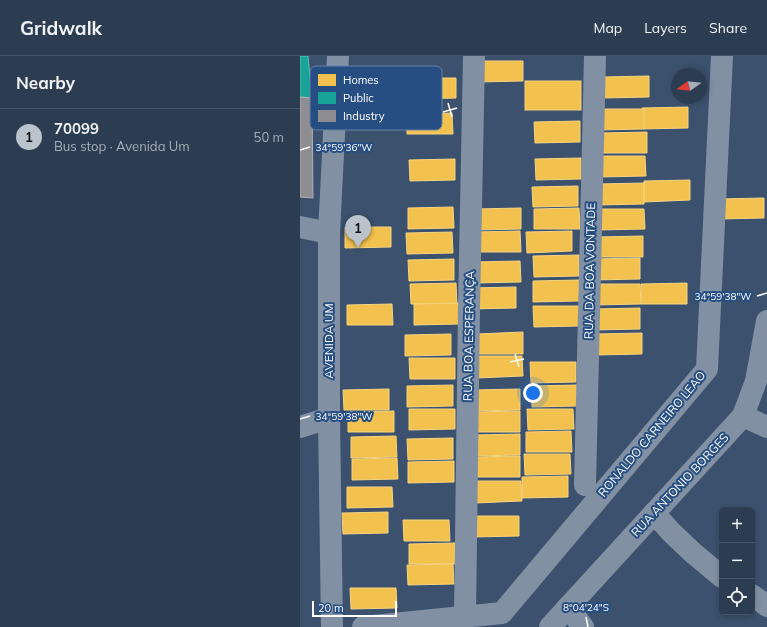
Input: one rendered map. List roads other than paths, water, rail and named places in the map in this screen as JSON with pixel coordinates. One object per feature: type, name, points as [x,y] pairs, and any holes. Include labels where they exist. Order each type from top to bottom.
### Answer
[{"type":"street","name":"AVENIDA UM","points":[[338,56],[338,66]]},
{"type":"street","name":"RUA BOA ESPERANÇA","points":[[465,616],[474,56]]},
{"type":"street","name":"RUA DA BOA VONTADE","points":[[585,485],[595,56]]},
{"type":"street","name":"RONALDO CARNEIRO LEAO","points":[[363,627],[502,613],[707,369],[722,56]]},
{"type":"street","name":"AVENIDA UM","points":[[332,627],[329,418],[330,233],[335,130]]},
{"type":"street","points":[[300,228],[330,233]]},
{"type":"street","name":"RUA ANTONIO BORGES","points":[[550,627],[743,416],[756,381],[767,321]]},
{"type":"street","points":[[743,416],[767,427]]},
{"type":"street","points":[[300,427],[329,418]]},
{"type":"street","points":[[654,513],[692,552],[719,574]]},
{"type":"street","points":[[755,597],[767,606]]},
{"type":"street","points":[[568,607],[583,627]]},
{"type":"place","name":"70099","points":[[358,248]]}]
